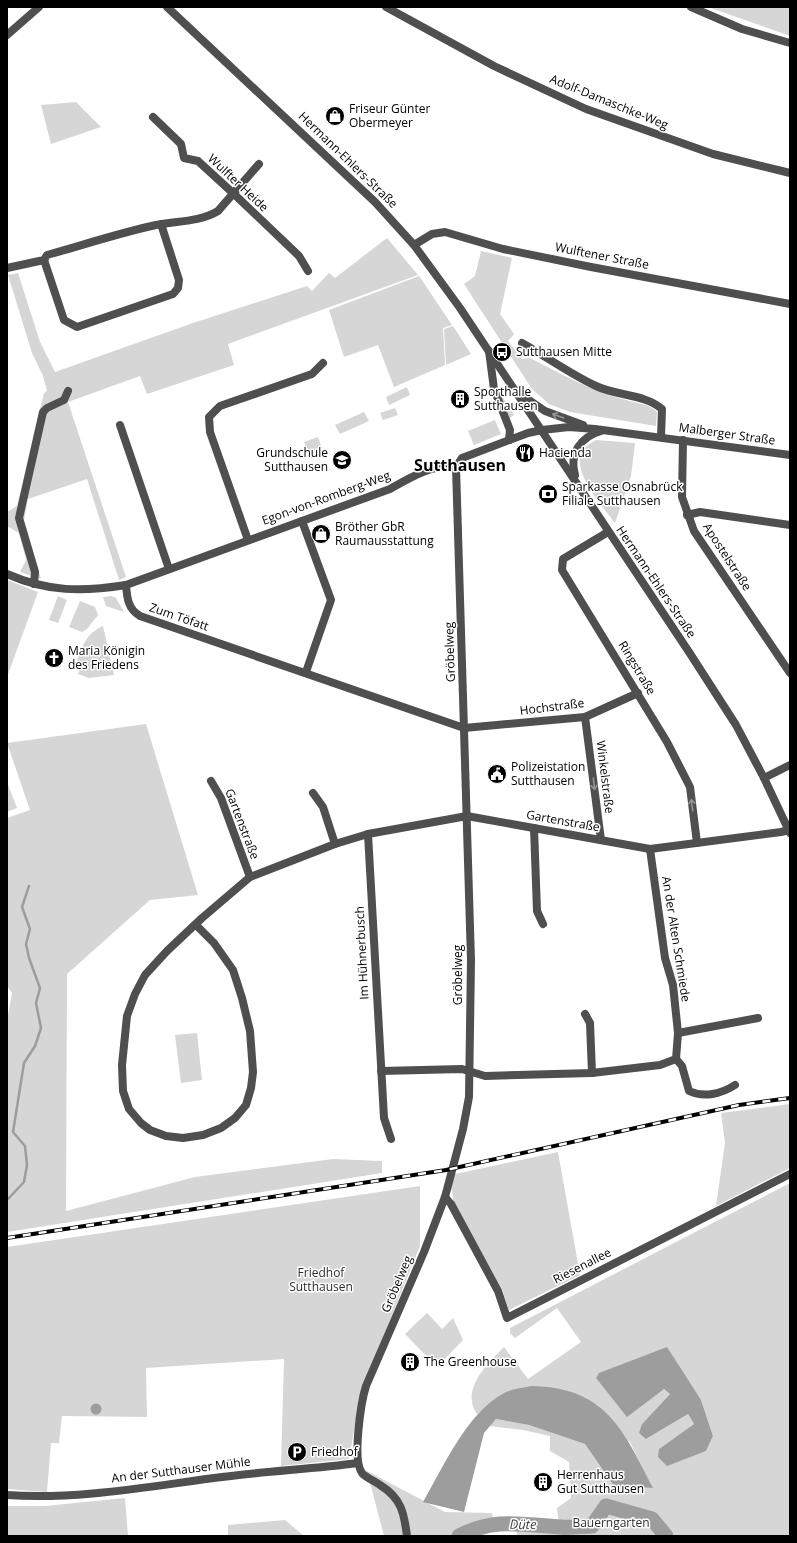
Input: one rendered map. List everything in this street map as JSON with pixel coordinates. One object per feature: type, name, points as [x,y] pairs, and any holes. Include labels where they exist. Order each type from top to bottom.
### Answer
[{"type":"street","points":[[7,35],[39,7]]},
{"type":"street","name":"Hermann-Ehlers-Straße","points":[[167,7],[375,202],[414,244],[517,392],[736,725],[764,778],[789,832]]},
{"type":"street","name":"Adolf-Damaschke-Weg","points":[[386,7],[481,59],[574,104],[713,154],[790,173]]},
{"type":"street","points":[[691,7],[742,29],[790,43]]},
{"type":"street","name":"Wulfter Heide","points":[[153,117],[181,144],[184,158],[198,161],[300,256],[308,271]]},
{"type":"street","points":[[161,224],[179,280],[178,288],[173,294],[77,327],[64,320],[44,260],[46,255],[108,237],[161,224],[210,216],[218,211],[259,164]]},
{"type":"street","name":"Wulftener Straße","points":[[414,244],[432,234],[445,232],[503,248],[583,266],[790,304]]},
{"type":"street","points":[[7,268],[44,260]]},
{"type":"street","name":"Malberger Straße","points":[[522,343],[539,352],[560,368],[598,387],[628,397],[654,402],[662,409],[662,437]]},
{"type":"street","name":"Hermann-Ehlers-Straße","points":[[489,351],[494,389],[510,430],[509,440]]},
{"type":"street","points":[[248,540],[210,432],[209,417],[220,406],[312,374],[324,362]]},
{"type":"street","points":[[34,584],[34,572],[19,518],[43,412],[46,408],[64,400],[68,391]]},
{"type":"street","points":[[517,392],[545,411],[595,429]]},
{"type":"street","points":[[120,425],[169,569]]},
{"type":"street","name":"Malberger Straße","points":[[542,430],[569,427],[606,430],[790,455]]},
{"type":"street","points":[[456,467],[458,461],[462,458],[509,440],[542,430]]},
{"type":"street","points":[[576,482],[573,468],[576,449],[582,441],[592,434],[606,430]]},
{"type":"street","name":"Apostelstraße","points":[[683,440],[682,497],[687,515],[694,531],[790,673]]},
{"type":"street","name":"Egon-von-Romberg-Weg","points":[[126,585],[390,489],[437,466],[456,467]]},
{"type":"street","name":"Gröbelweg","points":[[358,1464],[359,1418],[365,1391],[424,1252],[444,1197],[467,1111],[470,1072],[471,960],[456,467]]},
{"type":"street","points":[[687,515],[700,512],[790,525]]},
{"type":"street","points":[[302,521],[331,600],[306,672]]},
{"type":"street","name":"Ringstraße","points":[[608,532],[563,559],[562,570],[667,742],[690,787],[697,843]]},
{"type":"street","points":[[7,574],[34,584],[64,590],[83,591],[126,585]]},
{"type":"street","name":"Zum Töfatt","points":[[126,585],[130,607],[140,616],[306,672],[464,728]]},
{"type":"street","name":"Hochstraße","points":[[464,728],[585,717],[638,693]]},
{"type":"street","name":"Winkelstraße","points":[[585,717],[601,840]]},
{"type":"street","points":[[764,778],[790,765]]},
{"type":"street","name":"Gartenstraße","points":[[211,781],[222,798],[250,877]]},
{"type":"street","points":[[313,793],[323,807],[335,844]]},
{"type":"street","name":"Gartenstraße","points":[[196,925],[214,942],[233,970],[250,1031],[254,1072],[246,1105],[235,1118],[222,1128],[203,1135],[183,1138],[166,1136],[150,1130],[141,1123],[129,1109],[123,1091],[123,1041],[127,1016],[134,994],[145,975],[167,951],[196,925],[250,877],[335,844],[368,834],[467,816],[650,849],[789,832]]},
{"type":"street","points":[[534,828],[537,911],[543,924]]},
{"type":"street","name":"Im Hühnerbusch","points":[[368,834],[384,1118],[391,1139]]},
{"type":"street","name":"An der Alten Schmiede","points":[[650,849],[665,958],[673,985],[678,1033],[676,1059]]},
{"type":"street","points":[[585,1014],[590,1023],[592,1073]]},
{"type":"street","points":[[678,1033],[758,1018]]},
{"type":"street","points":[[381,1071],[462,1069],[485,1076],[592,1073],[660,1065],[676,1059],[682,1066],[689,1091],[699,1096],[725,1092],[735,1085]]},
{"type":"street","name":"Riesenallee","points":[[444,1197],[451,1204],[498,1291],[507,1318],[790,1174]]},
{"type":"street","points":[[358,1464],[363,1473],[392,1492],[397,1499],[405,1518],[407,1536]]},
{"type":"street","name":"An der Sutthauser Mühle","points":[[7,1495],[77,1494],[238,1475],[358,1464]]},
{"type":"green space","points":[[708,7],[790,7],[790,36]]},
{"type":"green space","points":[[76,102],[101,127],[51,144],[41,105]]},
{"type":"green space","points":[[387,238],[418,275],[228,344],[234,365],[147,394],[140,376],[68,402],[126,577],[119,580],[87,479],[28,499],[24,520],[41,579],[20,572],[26,560],[19,533],[7,526],[7,512],[17,506],[44,393],[47,391],[43,376],[32,353],[8,275],[18,273],[40,342],[55,372],[193,323],[307,286],[312,291],[329,273],[335,278]]},
{"type":"green space","points":[[481,251],[512,258],[500,314],[514,334],[508,341],[522,359],[530,358],[589,387],[613,396],[643,404],[654,409],[657,412],[656,426],[570,412],[549,404],[532,389],[464,284],[475,276]]},
{"type":"green space","points":[[419,276],[452,325],[443,328],[445,365],[394,387],[378,345],[344,357],[329,310]]},
{"type":"green space","points":[[453,326],[471,354],[446,365],[444,329]]},
{"type":"green space","points":[[407,387],[410,395],[389,405],[386,397]]},
{"type":"green space","points":[[497,388],[514,415],[510,418]]},
{"type":"green space","points":[[395,408],[398,415],[383,420],[380,413]]},
{"type":"green space","points":[[364,412],[369,421],[340,434],[335,425]]},
{"type":"green space","points":[[495,420],[501,434],[474,445],[468,431]]},
{"type":"green space","points":[[318,437],[324,454],[311,459],[304,442]]},
{"type":"green space","points":[[596,440],[635,443],[631,476],[615,523],[590,489],[581,469],[580,460],[583,450],[586,446]]},
{"type":"green space","points":[[7,580],[38,592],[7,677]]},
{"type":"green space","points":[[58,596],[67,600],[58,623],[49,620]]},
{"type":"green space","points":[[111,596],[116,598],[124,612],[106,606],[103,597]]},
{"type":"green space","points":[[80,601],[95,607],[98,615],[87,629],[82,632],[69,627]]},
{"type":"green space","points":[[103,626],[114,675],[89,678],[78,674],[81,665],[76,663],[85,641],[92,632]]},
{"type":"green space","points":[[146,724],[198,895],[150,900],[67,974],[66,1211],[195,1177],[333,1159],[382,1161],[382,1173],[7,1232],[7,1021],[12,993],[7,986],[7,818],[30,810],[7,743]]},
{"type":"green space","points":[[7,782],[17,808],[7,812]]},
{"type":"green space","points":[[197,1033],[202,1080],[181,1083],[175,1035]]},
{"type":"green space","points":[[790,1104],[790,1168],[716,1206],[725,1143],[721,1113]]},
{"type":"green space","points":[[558,1152],[580,1275],[509,1310],[502,1289],[454,1205],[451,1186],[455,1174]]},
{"type":"green space","points":[[790,1183],[790,1536],[668,1536],[653,1518],[605,1504],[590,1524],[559,1525],[557,1508],[571,1498],[569,1462],[550,1451],[550,1436],[523,1430],[489,1426],[496,1419],[529,1425],[585,1444],[614,1486],[652,1488],[630,1442],[504,1393],[477,1414],[473,1405],[472,1396],[474,1387],[478,1378],[490,1361],[504,1347],[528,1379],[581,1342],[557,1308],[515,1338],[510,1333],[510,1328]],"holes":[[[664,1389],[701,1400],[713,1436],[706,1451],[687,1457],[659,1449],[694,1424],[688,1414],[646,1439],[642,1424],[670,1394]]]},
{"type":"green space","name":"Friedhof Sutthausen","points":[[420,1186],[420,1246],[361,1391],[349,1459],[281,1466],[284,1359],[146,1368],[147,1417],[62,1416],[59,1443],[51,1443],[47,1492],[7,1489],[7,1247]]},
{"type":"green space","points":[[427,1313],[442,1329],[453,1318],[463,1340],[437,1367],[405,1334]]},
{"type":"green space","points":[[367,1471],[445,1512],[492,1513],[494,1526],[472,1536],[384,1536]]},
{"type":"green space","points":[[125,1498],[128,1536],[7,1536],[7,1506],[45,1506]]},
{"type":"green space","name":"Bauerngarten","points":[[607,1509],[650,1522],[663,1536],[517,1536],[516,1525],[532,1525],[562,1529],[593,1527]]},
{"type":"green space","points":[[285,1520],[304,1536],[228,1536],[228,1525]]},
{"type":"shaded area","points":[[667,1347],[701,1400],[713,1436],[706,1451],[667,1466],[658,1457],[659,1449],[694,1424],[688,1414],[646,1439],[639,1433],[642,1424],[670,1394],[664,1389],[627,1417],[596,1378],[599,1373]]},
{"type":"shaded area","points":[[531,1386],[556,1388],[577,1394],[594,1403],[608,1415],[621,1430],[632,1447],[653,1488],[614,1486],[585,1444],[529,1425],[496,1419],[484,1433],[464,1512],[423,1502],[457,1442],[478,1414],[490,1402],[504,1393]]},
{"type":"shaded area","points":[[94,1404],[98,1404],[100,1405],[100,1413],[94,1414],[91,1411],[91,1407]]},
{"type":"waterway","points":[[7,1200],[24,1182],[27,1165],[25,1146],[13,1132],[24,1063],[35,1046],[41,1028],[36,1003],[40,988],[29,958],[26,944],[30,929],[22,907],[29,886]]},
{"type":"waterway","name":"Düte","points":[[459,1536],[472,1530],[497,1524],[565,1527],[592,1526],[606,1506],[652,1519],[666,1536]]},
{"type":"railway","points":[[7,1238],[446,1170],[739,1105],[790,1098]]},
{"type":"place","name":"Friseur Günter Obermeyer","points":[[335,116]]},
{"type":"place","name":"Sutthausen Mitte","points":[[502,352]]},
{"type":"place","name":"Sporthalle Sutthausen","points":[[460,399]]},
{"type":"place","name":"Hacienda","points":[[525,453]]},
{"type":"place","name":"Grundschule Sutthausen","points":[[342,460]]},
{"type":"place","name":"Sparkasse Osnabrück Filiale Sutthausen","points":[[548,494]]},
{"type":"place","name":"Bröther GbR Raumausstattung","points":[[321,534]]},
{"type":"place","name":"Maria Königin des Friedens","points":[[54,658]]},
{"type":"place","name":"Polizeistation Sutthausen","points":[[497,774]]},
{"type":"place","name":"The Greenhouse","points":[[410,1362]]},
{"type":"place","name":"Friedhof","points":[[297,1452]]},
{"type":"place","name":"Herrenhaus Gut Sutthausen","points":[[543,1482]]},
{"type":"district","name":"Sutthausen","points":[[460,465]]}]
